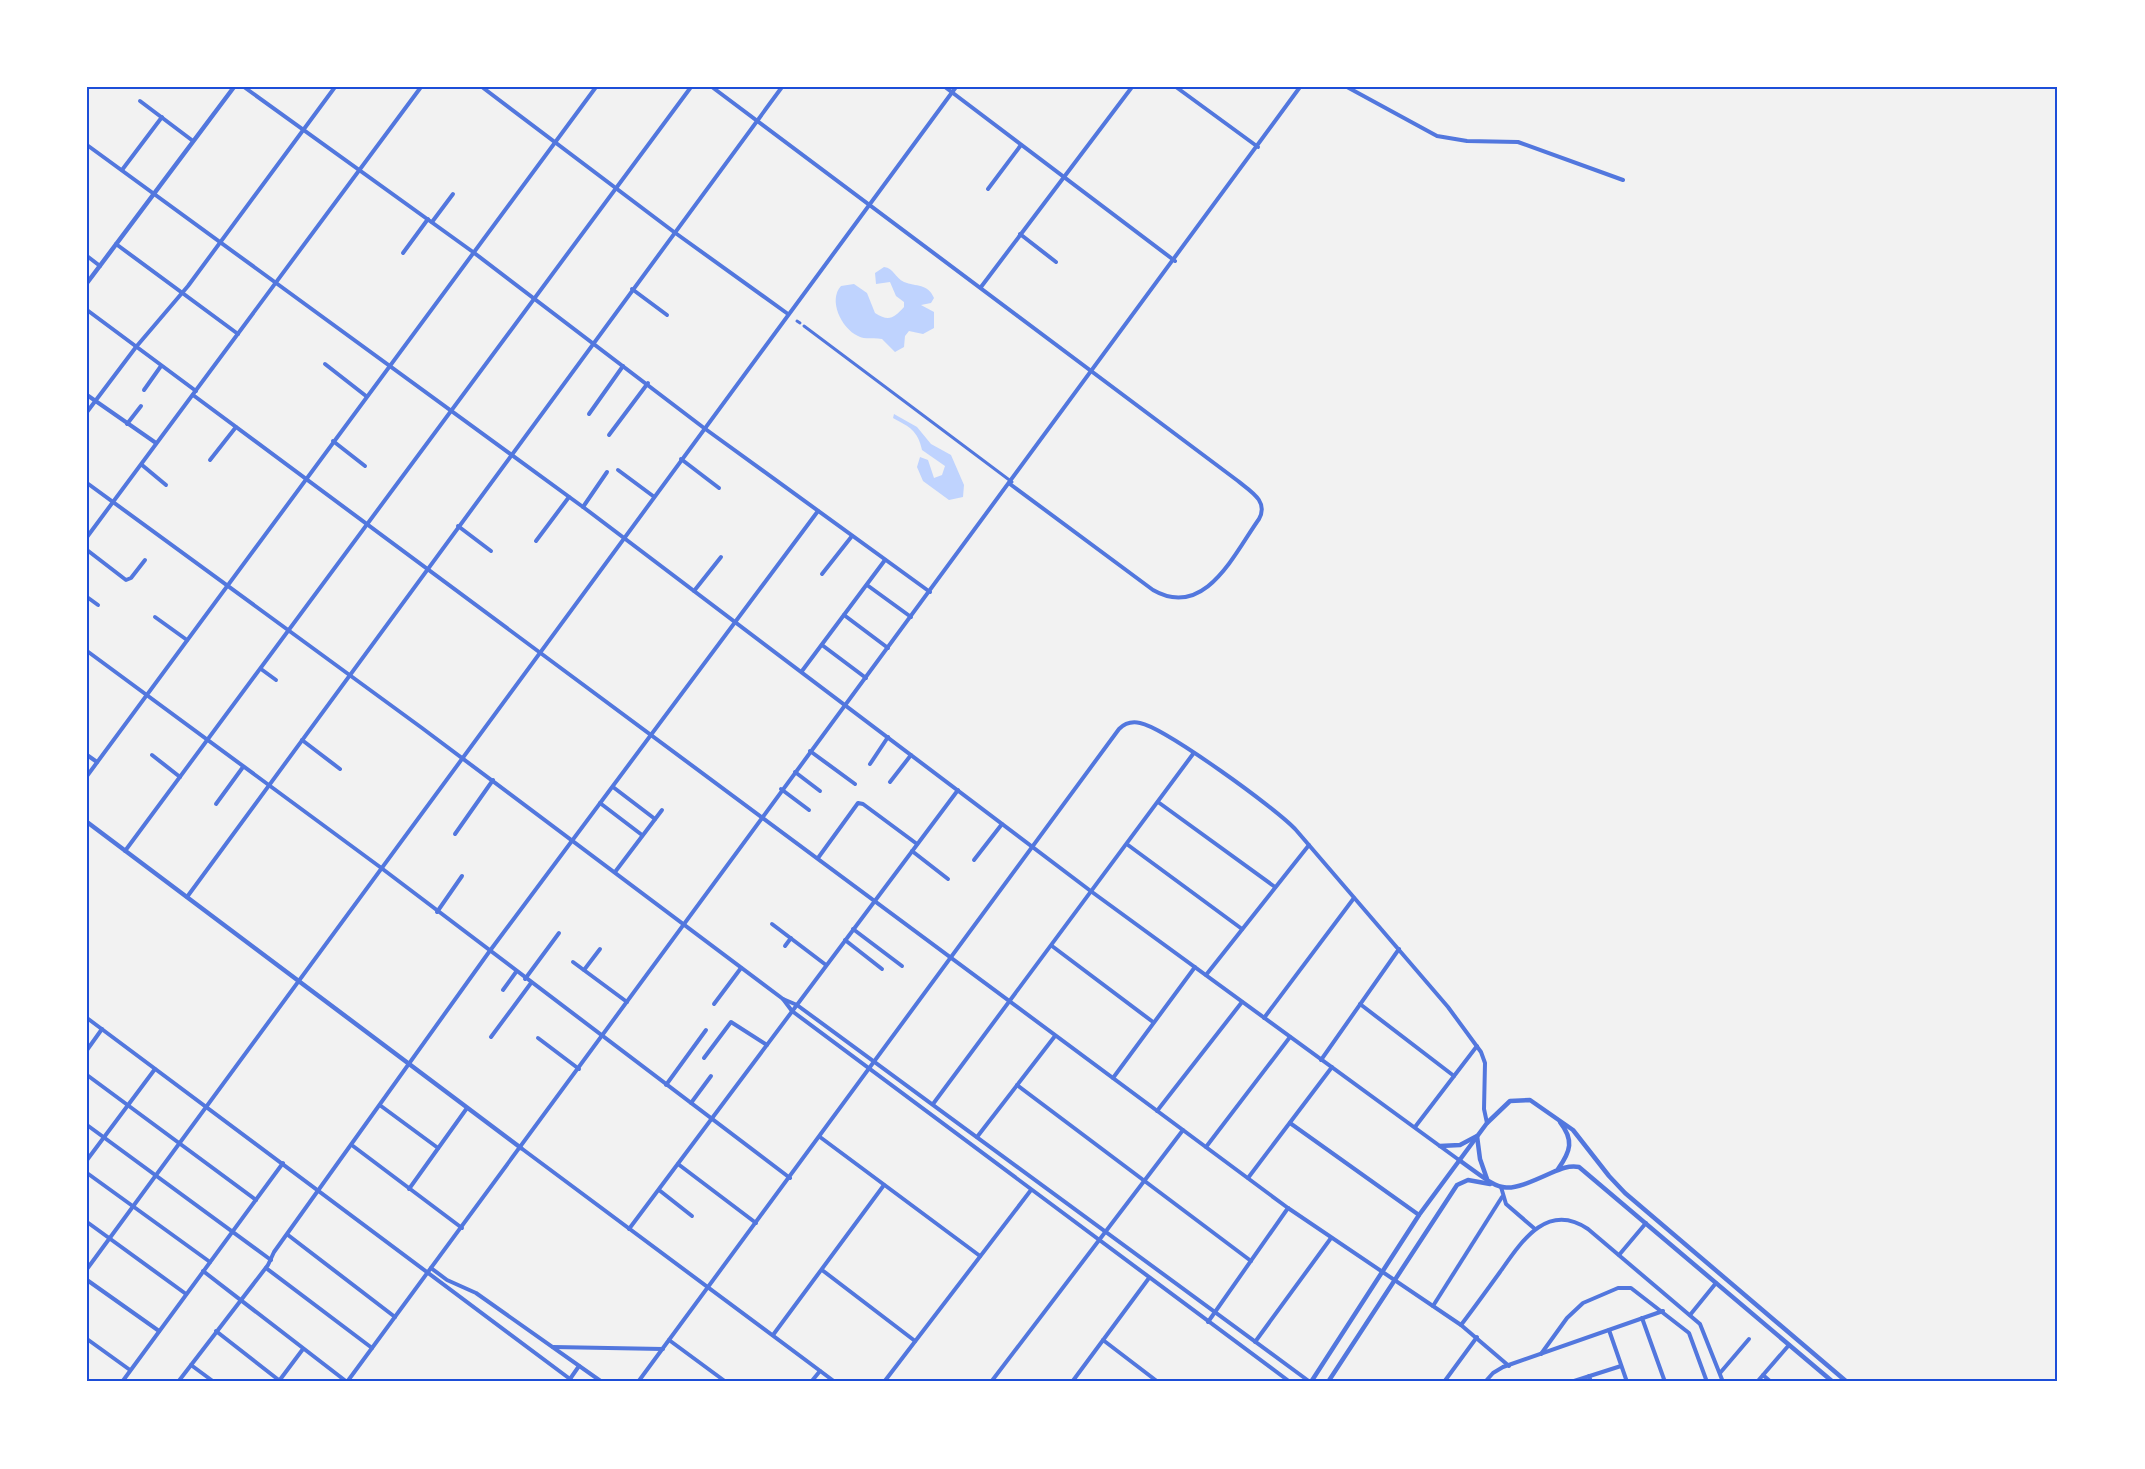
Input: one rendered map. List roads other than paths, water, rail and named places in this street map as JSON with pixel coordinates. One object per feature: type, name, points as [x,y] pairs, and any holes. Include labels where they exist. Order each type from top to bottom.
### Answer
[{"type":"street","points":[[87,284],[234,87]]},
{"type":"street","points":[[244,87],[473,252],[592,343],[648,382],[704,428],[930,592]]},
{"type":"street","points":[[87,412],[136,346],[220,242],[334,87]]},
{"type":"street","points":[[87,537],[421,87]]},
{"type":"street","points":[[482,87],[616,189],[788,314]]},
{"type":"street","points":[[87,776],[389,364],[596,87]]},
{"type":"street","points":[[125,851],[691,87]]},
{"type":"street","points":[[712,87],[1094,371],[1251,491],[1262,507],[1259,519],[1210,586],[1193,596],[1173,598],[1153,590],[804,326]]},
{"type":"street","points":[[187,897],[782,87]]},
{"type":"street","points":[[945,87],[1175,261]]},
{"type":"street","points":[[87,1269],[538,652],[956,87]]},
{"type":"street","points":[[981,287],[1132,87]]},
{"type":"street","points":[[1176,87],[1258,147]]},
{"type":"street","points":[[203,1271],[347,1382],[579,1069],[781,789],[911,618],[1175,261],[1300,87]]},
{"type":"street","points":[[1347,87],[1437,136],[1467,141],[1518,142],[1623,180]]},
{"type":"street","points":[[140,101],[193,141]]},
{"type":"street","points":[[122,170],[162,117]]},
{"type":"street","points":[[87,145],[583,507],[1092,892],[1491,1183],[1501,1187],[1518,1188],[1558,1169],[1579,1167],[1833,1382]]},
{"type":"street","points":[[988,189],[1021,145]]},
{"type":"street","points":[[403,253],[453,194]]},
{"type":"street","points":[[1020,234],[1056,262]]},
{"type":"street","points":[[116,244],[238,334]]},
{"type":"street","points":[[87,256],[100,266]]},
{"type":"street","points":[[632,289],[667,315]]},
{"type":"street","points":[[87,310],[136,346],[236,427],[427,570],[651,736],[675,750],[951,959],[1288,1208],[1461,1325],[1509,1366]]},
{"type":"street","points":[[325,364],[366,396]]},
{"type":"street","points":[[144,390],[161,366]]},
{"type":"street","points":[[589,414],[623,366]]},
{"type":"street","points":[[609,435],[648,382]]},
{"type":"street","points":[[87,395],[156,443]]},
{"type":"street","points":[[127,423],[141,406]]},
{"type":"street","points":[[210,460],[236,427]]},
{"type":"street","points":[[333,441],[365,466]]},
{"type":"street","points":[[681,459],[719,488]]},
{"type":"street","points":[[142,465],[166,485]]},
{"type":"street","points":[[618,470],[653,496]]},
{"type":"street","points":[[583,507],[607,472]]},
{"type":"street","points":[[87,483],[493,780],[783,999],[797,1005],[1310,1382],[1419,1215],[1459,1160],[1502,1107],[1520,1099],[1530,1100],[1574,1130],[1609,1176],[1625,1192],[1847,1382]]},
{"type":"street","points":[[536,541],[569,497]]},
{"type":"street","points":[[178,1382],[266,1268],[489,952],[818,511]]},
{"type":"street","points":[[458,526],[491,551]]},
{"type":"street","points":[[822,574],[852,536]]},
{"type":"street","points":[[87,550],[126,580],[131,578],[145,560]]},
{"type":"street","points":[[694,591],[721,557]]},
{"type":"street","points":[[801,671],[885,560]]},
{"type":"street","points":[[867,585],[911,618]]},
{"type":"street","points":[[87,597],[98,605]]},
{"type":"street","points":[[844,615],[888,648]]},
{"type":"street","points":[[155,616],[187,640]]},
{"type":"street","points":[[822,645],[866,678]]},
{"type":"street","points":[[87,651],[380,867],[489,952],[790,1178]]},
{"type":"street","points":[[261,669],[276,680]]},
{"type":"street","points":[[638,1382],[1119,729],[1128,723],[1138,722],[1160,731],[1274,810],[1309,845],[1448,1006],[1477,1046],[1485,1063],[1484,1109],[1487,1123]]},
{"type":"street","points":[[870,764],[888,738]]},
{"type":"street","points":[[302,740],[340,769]]},
{"type":"street","points":[[810,751],[855,784]]},
{"type":"street","points":[[933,1104],[1128,845],[1193,754]]},
{"type":"street","points":[[87,755],[97,762]]},
{"type":"street","points":[[152,755],[180,777]]},
{"type":"street","points":[[890,782],[911,755]]},
{"type":"street","points":[[216,804],[243,767]]},
{"type":"street","points":[[795,772],[820,791]]},
{"type":"street","points":[[454,834],[493,780]]},
{"type":"street","points":[[613,787],[655,819]]},
{"type":"street","points":[[781,789],[809,810]]},
{"type":"street","points":[[629,1229],[958,790]]},
{"type":"street","points":[[1158,802],[1275,887]]},
{"type":"street","points":[[600,803],[642,836]]},
{"type":"street","points":[[818,858],[858,803],[863,804],[917,844]]},
{"type":"street","points":[[615,872],[662,810]]},
{"type":"street","points":[[87,822],[836,1382]]},
{"type":"street","points":[[974,860],[1002,824]]},
{"type":"street","points":[[1128,845],[1242,929]]},
{"type":"street","points":[[1206,975],[1309,845]]},
{"type":"street","points":[[912,851],[948,879]]},
{"type":"street","points":[[437,912],[462,876]]},
{"type":"street","points":[[1264,1018],[1354,898]]},
{"type":"street","points":[[772,924],[826,966]]},
{"type":"street","points":[[853,929],[902,966]]},
{"type":"street","points":[[525,979],[559,933]]},
{"type":"street","points":[[785,946],[791,938]]},
{"type":"street","points":[[845,940],[882,969]]},
{"type":"street","points":[[1052,946],[1153,1023]]},
{"type":"street","points":[[584,970],[600,949]]},
{"type":"street","points":[[1321,1059],[1399,949]]},
{"type":"street","points":[[573,962],[627,1002]]},
{"type":"street","points":[[1113,1078],[1195,967]]},
{"type":"street","points":[[714,1004],[741,968]]},
{"type":"street","points":[[503,990],[516,972]]},
{"type":"street","points":[[492,1037],[531,983]]},
{"type":"street","points":[[783,999],[792,1011],[870,1070],[1290,1382]]},
{"type":"street","points":[[1157,1111],[1242,1002]]},
{"type":"street","points":[[1360,1004],[1454,1076]]},
{"type":"street","points":[[87,1018],[572,1380],[579,1366]]},
{"type":"street","points":[[704,1058],[731,1022],[767,1045]]},
{"type":"street","points":[[87,1050],[102,1029]]},
{"type":"street","points":[[666,1085],[706,1030]]},
{"type":"street","points":[[977,1137],[1055,1036]]},
{"type":"street","points":[[1206,1147],[1290,1037]]},
{"type":"street","points":[[538,1038],[579,1069]]},
{"type":"street","points":[[1414,1127],[1477,1046]]},
{"type":"street","points":[[1248,1178],[1332,1067]]},
{"type":"street","points":[[87,1160],[155,1069]]},
{"type":"street","points":[[87,1075],[255,1200]]},
{"type":"street","points":[[691,1103],[711,1076]]},
{"type":"street","points":[[1017,1085],[1251,1261]]},
{"type":"street","points":[[381,1106],[438,1149]]},
{"type":"street","points":[[409,1189],[467,1108]]},
{"type":"street","points":[[1554,1115],[1564,1128],[1571,1146],[1558,1169]]},
{"type":"street","points":[[1290,1123],[1419,1215]]},
{"type":"street","points":[[87,1125],[271,1260]]},
{"type":"street","points":[[991,1382],[1183,1130]]},
{"type":"street","points":[[1440,1146],[1460,1145],[1477,1136]]},
{"type":"street","points":[[1477,1136],[1480,1159],[1491,1183]]},
{"type":"street","points":[[820,1137],[980,1256]]},
{"type":"street","points":[[353,1146],[462,1228]]},
{"type":"street","points":[[122,1382],[283,1163]]},
{"type":"street","points":[[678,1164],[756,1224]]},
{"type":"street","points":[[87,1173],[210,1262]]},
{"type":"street","points":[[1328,1382],[1457,1185],[1468,1180],[1491,1183]]},
{"type":"street","points":[[773,1335],[884,1185]]},
{"type":"street","points":[[1501,1187],[1502,1197],[1510,1208],[1535,1228]]},
{"type":"street","points":[[659,1190],[692,1216]]},
{"type":"street","points":[[884,1382],[1030,1190]]},
{"type":"street","points":[[1433,1306],[1502,1197]]},
{"type":"street","points":[[1208,1322],[1288,1208]]},
{"type":"street","points":[[1461,1325],[1522,1240],[1535,1228],[1558,1220],[1574,1222],[1588,1229],[1690,1314],[1703,1328],[1723,1382]]},
{"type":"street","points":[[87,1222],[186,1294]]},
{"type":"street","points":[[1619,1255],[1646,1223]]},
{"type":"street","points":[[288,1235],[395,1317]]},
{"type":"street","points":[[1256,1342],[1331,1238]]},
{"type":"street","points":[[266,1268],[372,1348]]},
{"type":"street","points":[[431,1268],[447,1280],[476,1293],[602,1382]]},
{"type":"street","points":[[822,1270],[915,1341]]},
{"type":"street","points":[[1072,1382],[1149,1278]]},
{"type":"street","points":[[87,1280],[159,1332]]},
{"type":"street","points":[[1690,1314],[1716,1283]]},
{"type":"street","points":[[1541,1354],[1574,1310],[1601,1294],[1618,1288],[1631,1288],[1689,1333],[1707,1382]]},
{"type":"street","points":[[1485,1382],[1493,1373],[1509,1366],[1663,1311]]},
{"type":"street","points":[[1642,1318],[1665,1382]]},
{"type":"street","points":[[1609,1330],[1627,1382]]},
{"type":"street","points":[[216,1332],[279,1381],[303,1349]]},
{"type":"street","points":[[1444,1382],[1477,1337]]},
{"type":"street","points":[[87,1339],[130,1370]]},
{"type":"street","points":[[1720,1373],[1749,1339]]},
{"type":"street","points":[[669,1340],[725,1382]]},
{"type":"street","points":[[1103,1340],[1158,1382]]},
{"type":"street","points":[[1758,1382],[1789,1345]]},
{"type":"street","points":[[552,1347],[663,1348]]},
{"type":"street","points":[[191,1365],[214,1382]]},
{"type":"street","points":[[1571,1382],[1622,1366]]},
{"type":"street","points":[[812,1382],[820,1371]]},
{"type":"street","points":[[1589,1376],[1591,1382]]},
{"type":"street","points":[[1763,1376],[1771,1382]]},
{"type":"water","points":[[884,267],[890,269],[904,282],[925,288],[934,298],[931,303],[921,305],[934,312],[934,328],[923,334],[909,331],[905,336],[904,347],[895,352],[882,339],[864,338],[852,332],[846,327],[836,306],[837,292],[841,286],[854,284],[867,293],[875,313],[888,318],[897,314],[904,307],[904,302],[896,296],[890,282],[876,284],[875,273]]},
{"type":"water","points":[[894,414],[917,427],[931,444],[951,455],[964,485],[963,497],[949,500],[923,481],[917,467],[920,457],[928,460],[934,478],[942,475],[945,466],[922,450],[916,434],[893,418]]}]
